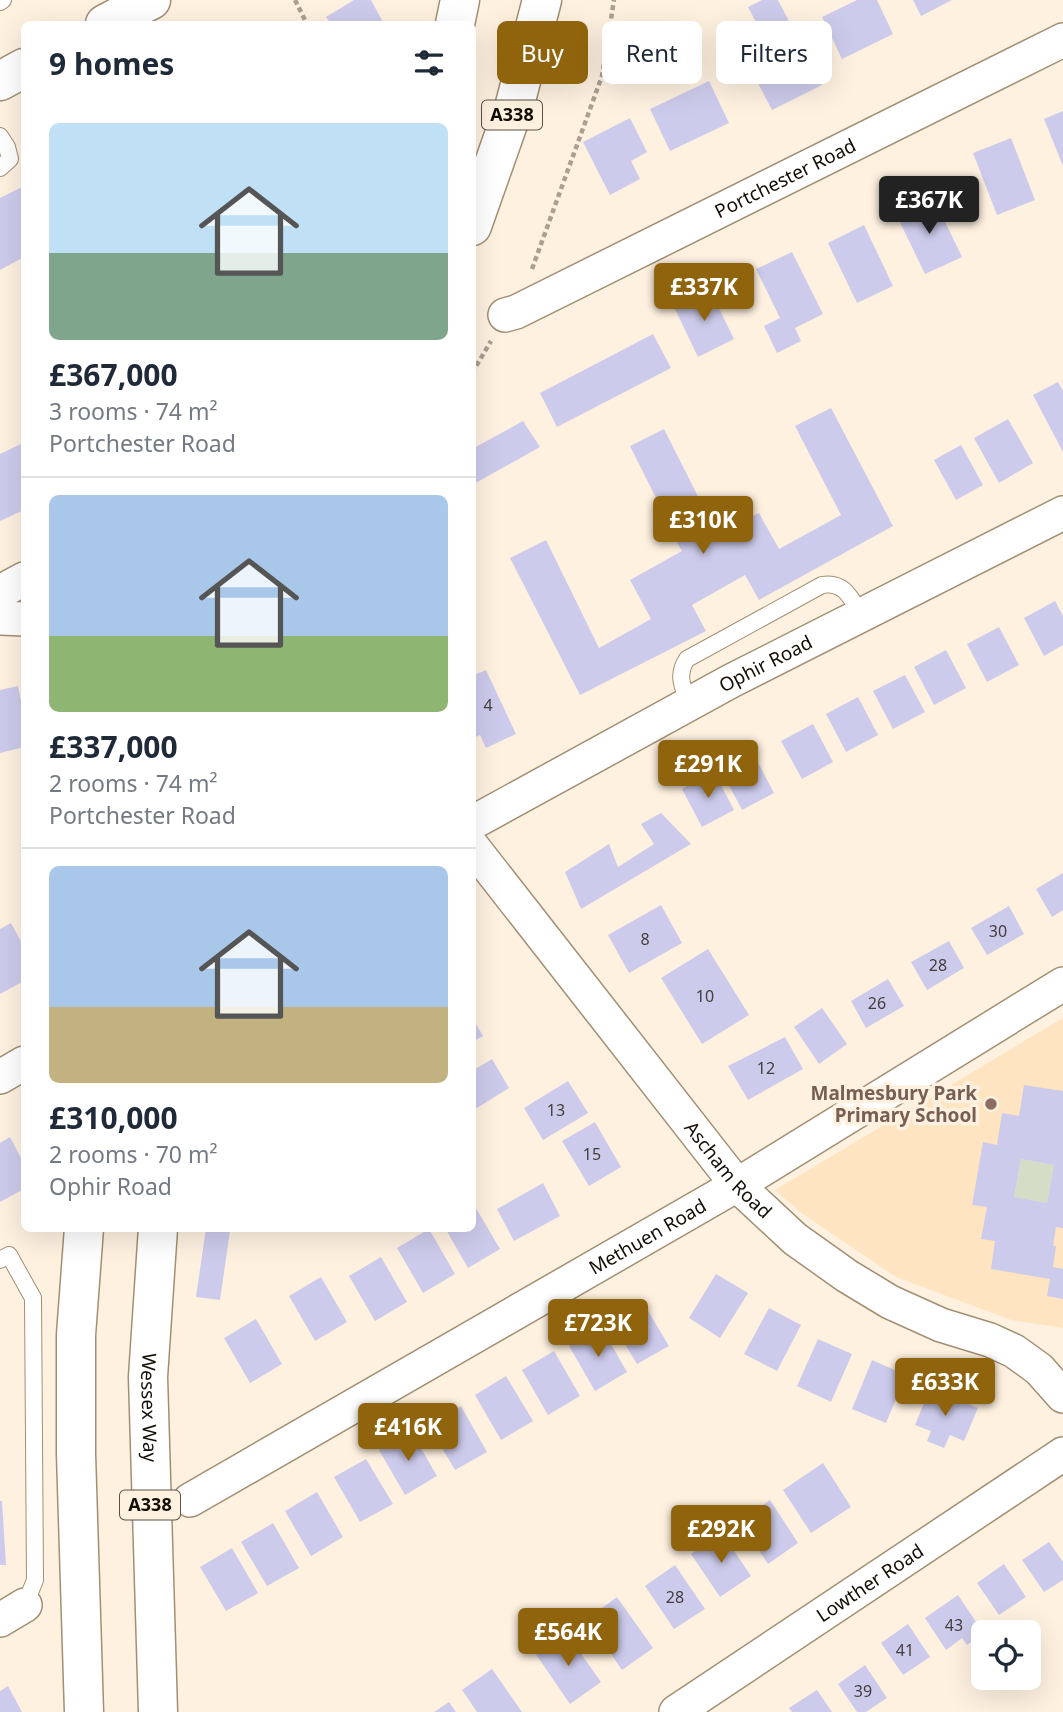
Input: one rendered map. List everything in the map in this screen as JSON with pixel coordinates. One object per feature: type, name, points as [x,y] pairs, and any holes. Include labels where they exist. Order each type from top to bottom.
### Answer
[{"type":"main road","points":[[111,21],[151,0]]},
{"type":"main road","points":[[456,21],[460,0]]},
{"type":"main road","name":"A338","points":[[476,215],[515,104],[542,0]]},
{"type":"main road","points":[[84,1232],[76,1335],[76,1454],[84,1712]]},
{"type":"main road","name":"Wessex Way","points":[[158,1232],[148,1377],[158,1712]]},
{"type":"street","name":"Portchester Road","points":[[505,315],[516,312],[1063,40]]},
{"type":"street","name":"Ophir Road","points":[[476,821],[689,704],[1063,513]]},
{"type":"street","points":[[0,592],[21,581]]},
{"type":"street","points":[[0,618],[21,619]]},
{"type":"street","name":"Ascham Road","points":[[476,851],[737,1185],[795,1239],[890,1302],[1014,1351],[1039,1369],[1063,1396]]},
{"type":"street","name":"Methuen Road","points":[[190,1500],[737,1185],[1063,984]]},
{"type":"street","points":[[0,1077],[21,1065]]},
{"type":"street","name":"Lowther Road","points":[[676,1712],[1063,1454]]},
{"type":"lane","points":[[0,136],[11,160]]},
{"type":"lane","points":[[689,704],[681,683],[681,673],[687,659],[822,584],[840,585],[862,615]]},
{"type":"lane","points":[[0,1260],[9,1255],[33,1298],[35,1580],[13,1612]]},
{"type":"path","points":[[295,0],[306,21]]},
{"type":"path","points":[[476,366],[533,268],[602,76],[614,0]]},
{"type":"shaded area","name":"Malmesbury Park Primary School","points":[[1063,1018],[1063,1328],[1011,1320],[896,1277],[800,1212],[775,1190]]},
{"type":"green space","points":[[1021,1159],[1054,1165],[1047,1203],[1014,1197]]},
{"type":"building","points":[[354,0],[371,0],[382,21],[329,21],[326,17]]},
{"type":"building","points":[[762,0],[778,0],[789,21],[755,21],[748,7]]},
{"type":"building","points":[[857,0],[877,0],[893,34],[842,59],[832,38],[832,21],[824,21],[822,17]]},
{"type":"building","points":[[913,0],[952,0],[921,16]]},
{"type":"building","points":[[709,81],[729,123],[670,151],[650,109]]},
{"type":"building","points":[[758,84],[822,85],[772,110]]},
{"type":"building","points":[[1063,111],[1063,166],[1044,119]]},
{"type":"building","points":[[630,118],[647,152],[631,161],[640,179],[610,195],[583,142]]},
{"type":"building","points":[[1011,138],[1035,200],[997,215],[973,153]]},
{"type":"building","points":[[21,188],[21,259],[0,270],[0,198]]},
{"type":"building","points":[[933,197],[962,257],[925,274],[896,214]]},
{"type":"building","points":[[864,225],[893,286],[857,303],[828,243]]},
{"type":"building","points":[[792,252],[823,314],[795,328],[801,341],[777,353],[764,326],[780,318],[756,269]]},
{"type":"building","points":[[710,290],[734,339],[698,357],[674,307]]},
{"type":"building","points":[[653,334],[671,368],[557,427],[540,393]]},
{"type":"building","points":[[1058,382],[1063,391],[1063,452],[1033,395]]},
{"type":"building","points":[[831,408],[893,526],[759,600],[745,575],[692,605],[706,631],[580,695],[510,558],[546,540],[599,648],[651,619],[630,580],[682,551],[658,510],[661,508],[630,446],[664,429],[717,534],[759,513],[779,549],[841,515],[795,426]]},
{"type":"building","points":[[1008,419],[1033,463],[999,483],[974,438]]},
{"type":"building","points":[[523,421],[540,447],[476,483],[476,447]]},
{"type":"building","points":[[21,444],[21,511],[0,521],[0,454]]},
{"type":"building","points":[[961,445],[983,485],[956,500],[934,460]]},
{"type":"building","points":[[1055,601],[1063,616],[1063,645],[1044,656],[1024,618]]},
{"type":"building","points":[[999,627],[1019,665],[987,682],[967,644]]},
{"type":"building","points":[[946,650],[966,688],[934,705],[914,667]]},
{"type":"building","points":[[486,670],[516,734],[486,748],[480,735],[476,737],[476,674]]},
{"type":"building","points":[[905,675],[925,712],[893,729],[873,691]]},
{"type":"building","points":[[18,686],[21,701],[21,748],[0,753],[0,690]]},
{"type":"building","points":[[858,697],[878,735],[846,752],[826,714]]},
{"type":"building","points":[[813,724],[833,762],[802,779],[781,741]]},
{"type":"building","points":[[754,755],[774,793],[742,810],[722,772]]},
{"type":"building","points":[[714,772],[734,810],[702,827],[682,789]]},
{"type":"building","points":[[661,813],[691,844],[581,909],[565,872],[609,844],[618,867],[654,844],[641,824]]},
{"type":"building","points":[[1063,873],[1063,910],[1052,917],[1036,889]]},
{"type":"building","points":[[661,905],[682,943],[629,973],[608,935]]},
{"type":"building","points":[[1009,906],[1024,934],[987,955],[971,928]]},
{"type":"building","points":[[11,923],[21,941],[21,983],[0,994],[0,929]]},
{"type":"building","points":[[949,941],[964,968],[927,990],[911,962]]},
{"type":"building","points":[[708,949],[749,1015],[702,1044],[661,978]]},
{"type":"building","points":[[888,979],[904,1006],[866,1028],[851,1001]]},
{"type":"building","points":[[822,1008],[847,1044],[819,1064],[794,1027]]},
{"type":"building","points":[[476,1024],[483,1036],[476,1040]]},
{"type":"building","points":[[785,1037],[803,1069],[748,1100],[728,1066]]},
{"type":"building","points":[[492,1059],[509,1088],[476,1109],[476,1069]]},
{"type":"building","points":[[568,1081],[588,1113],[543,1140],[524,1108]]},
{"type":"building","points":[[1024,1085],[1063,1091],[1063,1228],[1056,1227],[1053,1267],[1063,1269],[1063,1299],[1047,1296],[1050,1279],[991,1269],[995,1241],[981,1239],[987,1207],[972,1205],[983,1142],[997,1145],[1002,1113],[1019,1116]],"holes":[[[1021,1159],[1054,1165],[1047,1203],[1014,1197]]]},
{"type":"building","points":[[595,1122],[621,1167],[589,1186],[562,1141]]},
{"type":"building","points":[[10,1137],[21,1158],[21,1191],[0,1202],[0,1143]]},
{"type":"building","points":[[543,1183],[560,1216],[514,1241],[497,1209]]},
{"type":"building","points":[[476,1208],[500,1249],[468,1268],[447,1232],[476,1232]]},
{"type":"building","points":[[205,1232],[230,1232],[220,1300],[196,1297]]},
{"type":"building","points":[[424,1232],[431,1232],[455,1274],[423,1293],[397,1248]]},
{"type":"building","points":[[381,1257],[407,1302],[375,1321],[349,1276]]},
{"type":"building","points":[[716,1274],[748,1293],[720,1338],[689,1318]]},
{"type":"building","points":[[321,1277],[347,1322],[315,1341],[289,1296]]},
{"type":"building","points":[[642,1301],[669,1346],[637,1364],[610,1320]]},
{"type":"building","points":[[769,1308],[801,1325],[777,1371],[744,1354]]},
{"type":"building","points":[[256,1319],[282,1364],[250,1383],[224,1338]]},
{"type":"building","points":[[601,1327],[627,1372],[595,1391],[569,1346]]},
{"type":"building","points":[[818,1339],[852,1354],[831,1402],[797,1386]]},
{"type":"building","points":[[554,1351],[580,1396],[548,1415],[522,1370]]},
{"type":"building","points":[[872,1360],[906,1375],[886,1423],[852,1409]]},
{"type":"building","points":[[506,1376],[533,1421],[501,1440],[475,1395]]},
{"type":"building","points":[[930,1389],[978,1408],[964,1441],[950,1435],[944,1448],[927,1441],[931,1431],[915,1425]]},
{"type":"building","points":[[461,1406],[487,1452],[455,1470],[429,1426]]},
{"type":"building","points":[[411,1431],[437,1476],[405,1495],[379,1450]]},
{"type":"building","points":[[366,1459],[393,1504],[360,1522],[334,1477]]},
{"type":"building","points":[[823,1463],[851,1507],[811,1533],[783,1490]]},
{"type":"building","points":[[317,1492],[343,1537],[311,1556],[285,1511]]},
{"type":"building","points":[[770,1500],[798,1543],[768,1564],[739,1521]]},
{"type":"building","points":[[2,1501],[6,1565],[0,1565]]},
{"type":"building","points":[[273,1523],[299,1568],[267,1586],[241,1542]]},
{"type":"building","points":[[722,1533],[751,1576],[720,1597],[691,1554]]},
{"type":"building","points":[[1049,1542],[1063,1562],[1063,1580],[1044,1592],[1022,1560]]},
{"type":"building","points":[[232,1548],[258,1593],[226,1611],[200,1567]]},
{"type":"building","points":[[1004,1564],[1026,1597],[999,1615],[977,1583]]},
{"type":"building","points":[[675,1565],[705,1609],[674,1629],[645,1586]]},
{"type":"building","points":[[958,1595],[975,1620],[971,1620],[971,1642],[967,1645],[962,1638],[946,1650],[925,1618]]},
{"type":"building","points":[[617,1597],[653,1648],[622,1670],[587,1619]]},
{"type":"building","points":[[908,1624],[930,1657],[903,1675],[881,1643]]},
{"type":"building","points":[[565,1631],[601,1682],[570,1704],[535,1653]]},
{"type":"building","points":[[865,1665],[887,1698],[866,1712],[857,1712],[838,1684]]},
{"type":"building","points":[[492,1669],[522,1712],[477,1712],[462,1690]]},
{"type":"building","points":[[8,1686],[22,1712],[0,1712],[0,1691]]},
{"type":"building","points":[[817,1690],[832,1712],[792,1712],[789,1708]]},
{"type":"building","points":[[449,1702],[456,1712],[434,1712]]},
{"type":"place","name":"Malmesbury Park Primary School","points":[[991,1104]]}]
